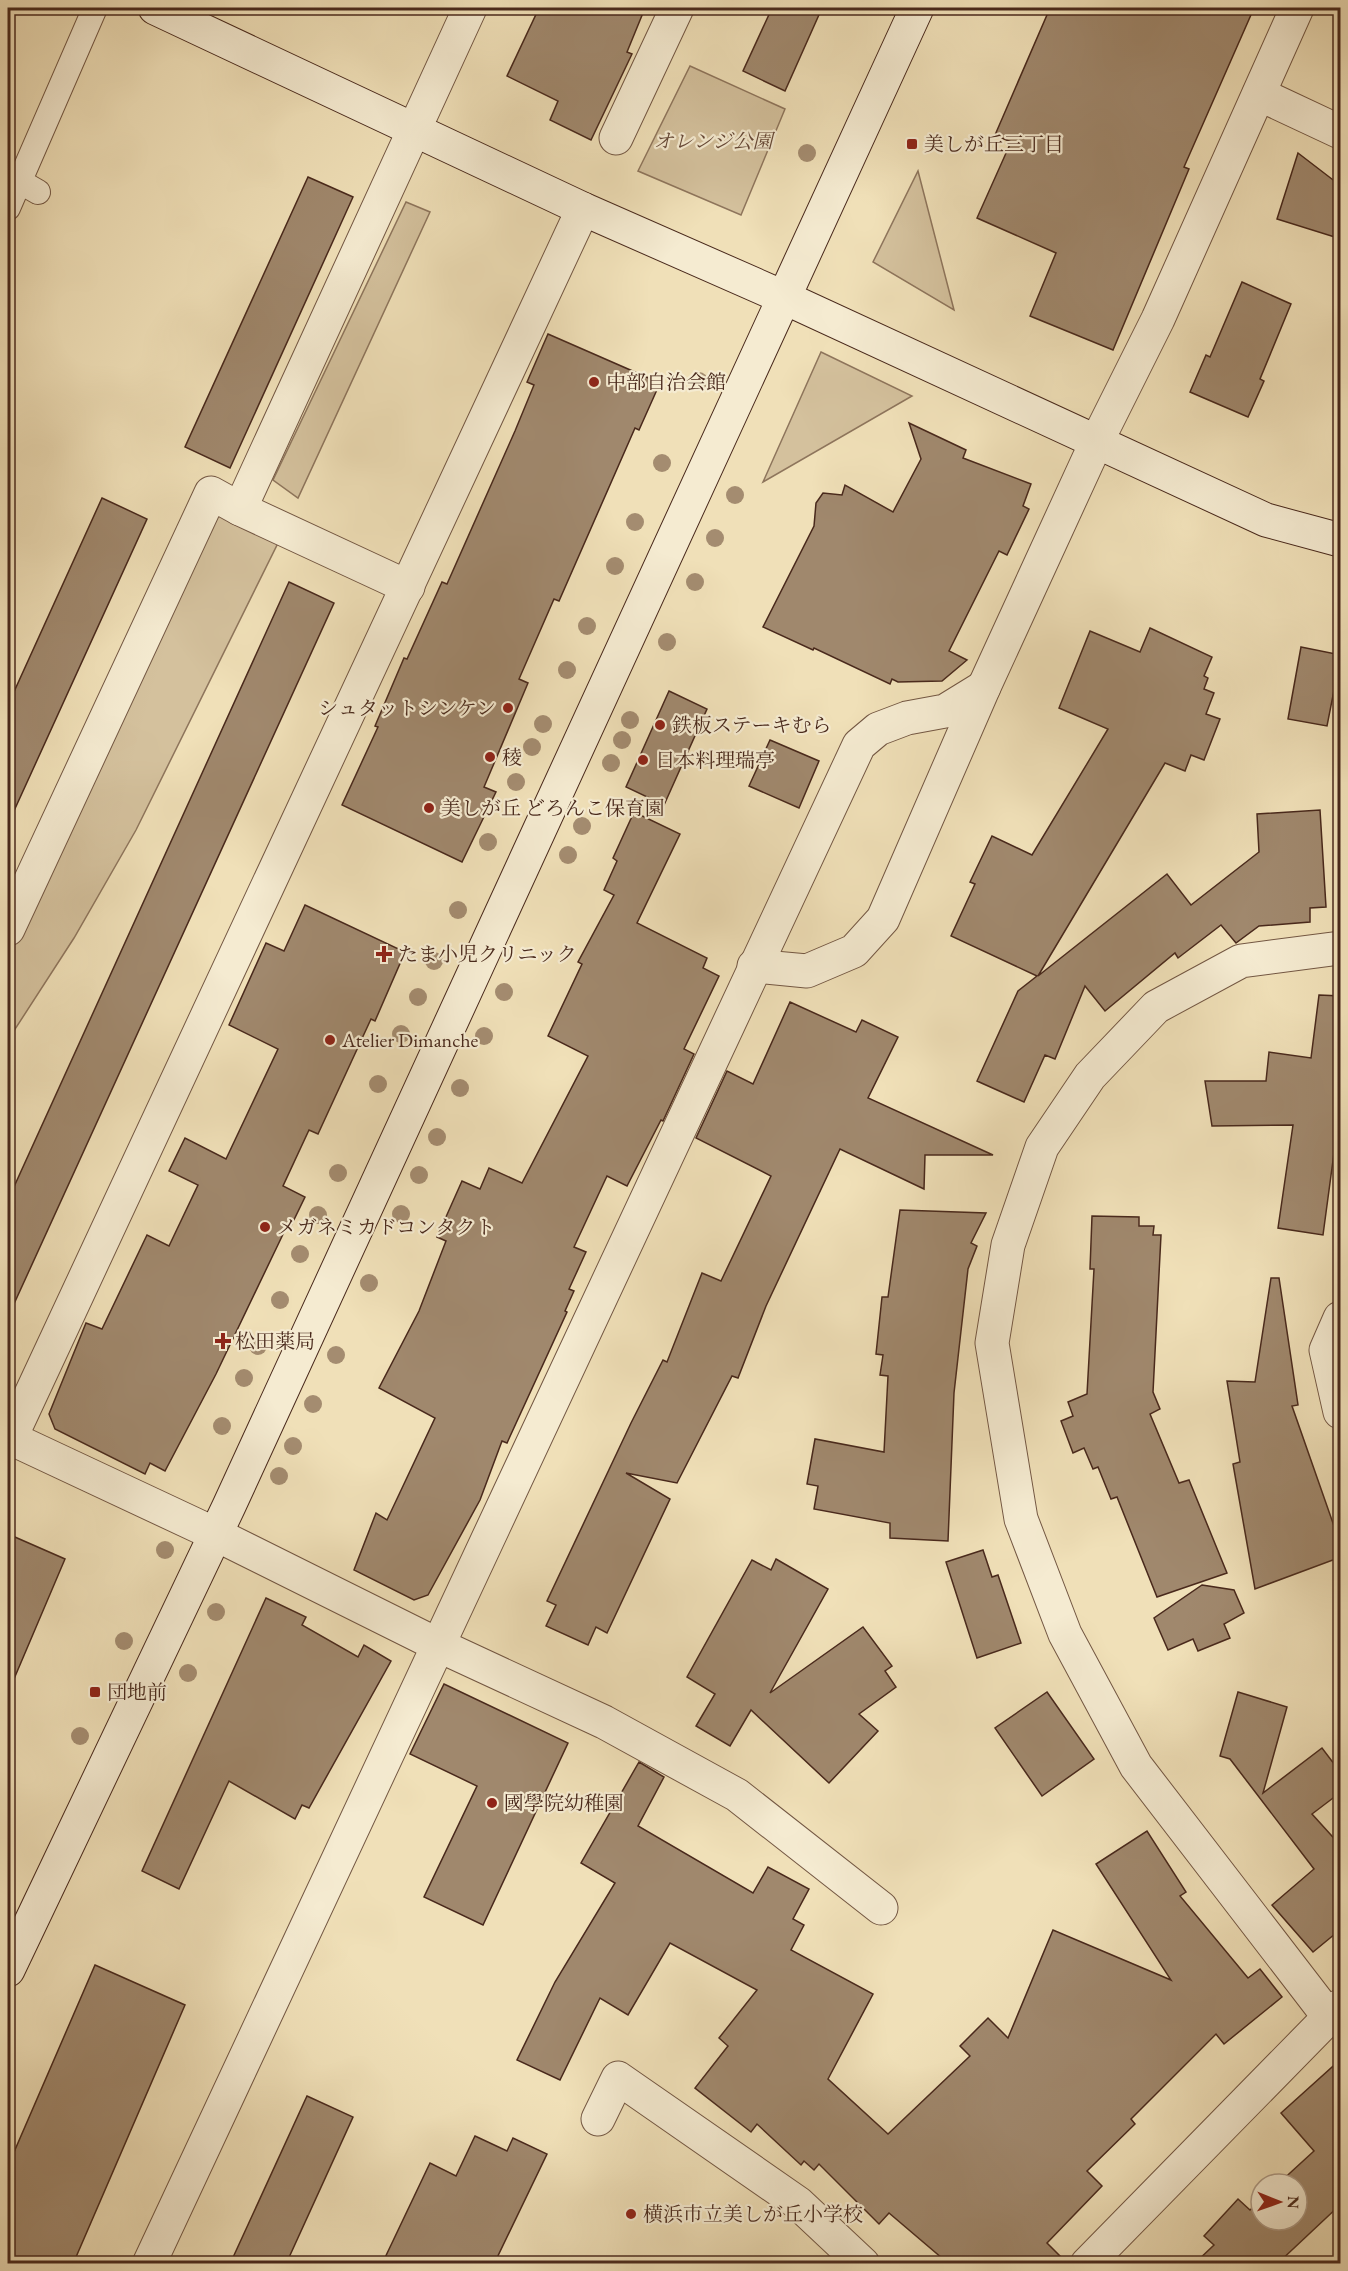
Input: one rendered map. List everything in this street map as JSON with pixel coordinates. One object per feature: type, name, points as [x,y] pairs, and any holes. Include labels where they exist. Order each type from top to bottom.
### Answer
[{"type":"street","points":[[155,8],[583,209],[783,297],[1266,520],[1341,540]]},
{"type":"street","points":[[240,508],[470,8]]},
{"type":"street","points":[[616,138],[677,8]]},
{"type":"street","points":[[8,1970],[215,1534],[917,8]]},
{"type":"street","points":[[754,966],[807,971],[854,951],[883,919],[984,687],[1096,443],[1158,319],[1297,8]]},
{"type":"street","points":[[1259,94],[1341,132]]},
{"type":"street","points":[[583,209],[9,1438],[215,1534],[438,1644],[604,1722],[737,1795],[881,1908]]},
{"type":"street","points":[[8,929],[211,494],[408,587]]},
{"type":"street","points":[[149,2264],[859,745],[878,729],[907,718],[945,711],[984,687]]},
{"type":"street","points":[[1087,2264],[1335,2012],[1136,1766],[1065,1634],[1021,1519],[992,1343],[1008,1245],[1042,1147],[1090,1076],[1156,1007],[1241,961],[1341,948]]},
{"type":"street","points":[[1341,1317],[1326,1350],[1341,1412]]},
{"type":"street","points":[[598,2119],[618,2078],[798,2203],[864,2264]]},
{"type":"lane","points":[[8,208],[28,186],[95,8]]},
{"type":"green space","name":"オレンジ公園","points":[[690,66],[785,109],[741,215],[638,171]]},
{"type":"green space","points":[[918,171],[954,310],[873,262]]},
{"type":"green space","points":[[406,202],[430,212],[298,498],[273,480]]},
{"type":"green space","points":[[821,352],[912,396],[763,482]]},
{"type":"green space","points":[[211,511],[278,543],[136,830],[74,938],[8,1040],[8,952]]},
{"type":"building","points":[[539,8],[645,8],[627,52],[632,54],[591,140],[550,120],[558,101],[507,76]]},
{"type":"building","points":[[772,8],[822,8],[785,91],[743,71]]},
{"type":"building","points":[[1050,8],[1254,8],[1184,167],[1189,169],[1113,350],[1030,316],[1056,253],[977,218],[1011,142],[995,135]]},
{"type":"building","points":[[1298,153],[1341,186],[1341,239],[1277,219]]},
{"type":"building","points":[[308,177],[353,197],[230,468],[185,447]]},
{"type":"building","points":[[1242,282],[1291,304],[1260,379],[1264,381],[1248,417],[1190,392],[1206,355],[1210,357]]},
{"type":"building","points":[[548,334],[660,383],[639,430],[635,428],[559,601],[554,599],[519,679],[528,683],[484,787],[496,792],[462,862],[342,805],[378,727],[375,726],[404,658],[407,659],[442,582],[447,584],[515,431],[534,385],[527,382]]},
{"type":"building","points":[[909,423],[966,450],[963,458],[1031,484],[1023,506],[1029,509],[1007,555],[999,551],[949,651],[967,660],[942,681],[898,682],[892,679],[890,684],[763,627],[814,526],[816,503],[823,493],[842,495],[845,485],[893,512],[921,459]]},
{"type":"building","points":[[102,498],[147,519],[8,824],[8,705]]},
{"type":"building","points":[[289,582],[334,603],[8,1317],[8,1200]]},
{"type":"building","points":[[1150,628],[1212,657],[1204,676],[1208,678],[1204,689],[1214,693],[1206,714],[1220,719],[1204,760],[1191,755],[1185,771],[1165,763],[1038,976],[1167,874],[1191,905],[1259,852],[1257,814],[1320,810],[1326,907],[1310,908],[1310,922],[1259,926],[1236,943],[1221,925],[1178,958],[1175,953],[1105,1011],[1085,986],[1055,1059],[1045,1055],[1024,1102],[977,1081],[1018,991],[1037,976],[951,936],[975,884],[970,882],[992,836],[1032,855],[1108,729],[1059,708],[1090,631],[1140,652]]},
{"type":"building","points":[[1301,647],[1341,655],[1327,726],[1288,719]]},
{"type":"building","points":[[669,691],[707,709],[664,805],[626,787]]},
{"type":"building","points":[[770,740],[819,761],[799,808],[749,786]]},
{"type":"building","points":[[634,812],[680,834],[637,923],[707,958],[703,968],[719,976],[684,1049],[694,1054],[663,1121],[661,1120],[627,1186],[607,1176],[574,1247],[586,1252],[569,1289],[574,1291],[565,1311],[567,1312],[507,1443],[502,1441],[480,1500],[428,1595],[414,1600],[354,1570],[376,1513],[387,1520],[435,1418],[379,1388],[419,1311],[446,1241],[437,1237],[462,1181],[480,1189],[489,1168],[522,1183],[588,1056],[548,1036],[582,964],[578,962],[614,895],[604,890],[617,861],[613,858]]},
{"type":"building","points":[[305,905],[405,952],[375,1021],[371,1019],[318,1134],[309,1130],[283,1186],[305,1197],[289,1230],[286,1228],[216,1374],[165,1471],[150,1463],[145,1474],[55,1429],[49,1414],[86,1323],[102,1329],[147,1235],[169,1246],[198,1185],[169,1171],[185,1138],[226,1159],[278,1049],[229,1025],[266,943],[284,951]]},
{"type":"building","points":[[1319,995],[1341,996],[1341,1154],[1334,1153],[1323,1235],[1278,1228],[1293,1125],[1212,1126],[1205,1081],[1266,1081],[1269,1052],[1311,1058]]},
{"type":"building","points":[[790,1002],[856,1032],[862,1020],[898,1037],[868,1098],[993,1155],[925,1155],[924,1189],[840,1149],[766,1306],[738,1378],[732,1376],[677,1483],[626,1473],[670,1499],[607,1633],[596,1627],[588,1645],[546,1626],[556,1605],[547,1601],[631,1423],[663,1360],[667,1362],[702,1273],[721,1281],[771,1176],[696,1138],[727,1071],[753,1084]]},
{"type":"building","points":[[900,1210],[986,1213],[971,1243],[977,1246],[968,1269],[954,1393],[948,1541],[890,1538],[890,1523],[814,1509],[818,1486],[807,1484],[815,1439],[884,1452],[888,1376],[880,1375],[883,1355],[876,1354],[882,1297],[888,1297]]},
{"type":"building","points":[[1092,1216],[1139,1217],[1139,1226],[1154,1226],[1153,1235],[1161,1235],[1153,1392],[1160,1409],[1150,1414],[1179,1483],[1189,1480],[1227,1573],[1157,1597],[1117,1497],[1111,1499],[1098,1467],[1093,1469],[1084,1448],[1073,1453],[1061,1421],[1073,1416],[1068,1402],[1087,1394],[1094,1269],[1090,1269]]},
{"type":"building","points":[[1271,1278],[1279,1278],[1298,1405],[1292,1406],[1341,1546],[1341,1557],[1255,1589],[1233,1464],[1240,1462],[1227,1381],[1255,1382]]},
{"type":"building","points":[[8,1534],[65,1559],[8,1693]]},
{"type":"building","points":[[983,1550],[992,1577],[998,1575],[1021,1643],[977,1658],[946,1562]]},
{"type":"building","points":[[776,1559],[828,1589],[770,1693],[863,1627],[892,1666],[885,1671],[896,1687],[859,1714],[878,1731],[829,1783],[751,1710],[730,1746],[696,1726],[715,1694],[687,1677],[752,1560],[771,1570]]},
{"type":"building","points":[[1202,1585],[1234,1590],[1244,1613],[1224,1624],[1230,1638],[1198,1651],[1193,1639],[1168,1650],[1154,1618]]},
{"type":"building","points":[[266,1598],[306,1617],[302,1625],[358,1657],[364,1645],[391,1661],[309,1808],[302,1805],[295,1819],[229,1781],[179,1889],[142,1871]]},
{"type":"building","name":"國學院幼稚園","points":[[444,1684],[568,1743],[483,1925],[424,1897],[477,1786],[410,1754]]},
{"type":"building","points":[[1047,1692],[1094,1759],[1042,1796],[995,1728]]},
{"type":"building","points":[[1238,1692],[1287,1707],[1263,1793],[1322,1748],[1341,1773],[1341,1792],[1312,1814],[1341,1846],[1341,1929],[1313,1952],[1272,1905],[1314,1869],[1230,1759],[1220,1756]]},
{"type":"building","points":[[639,1762],[664,1777],[638,1826],[753,1893],[768,1867],[809,1889],[793,1919],[804,1925],[791,1950],[873,1994],[828,2079],[888,2134],[970,2056],[960,2046],[988,2018],[1008,2038],[1053,1930],[1171,1980],[1096,1864],[1147,1831],[1186,1892],[1180,1896],[1248,1978],[1260,1969],[1282,1997],[1224,2044],[1216,2034],[1131,2119],[1135,2124],[1087,2171],[1102,2186],[1047,2243],[1068,2264],[949,2264],[889,2213],[879,2224],[819,2164],[814,2170],[804,2161],[801,2165],[757,2124],[751,2132],[695,2088],[728,2046],[719,2038],[757,1990],[670,1943],[628,2015],[600,1998],[560,2080],[517,2060],[555,1982],[615,1883],[581,1863]]},
{"type":"building","points":[[95,1965],[185,2005],[73,2264],[8,2264],[8,2166]]},
{"type":"building","points":[[1341,2059],[1341,2204],[1277,2264],[1194,2264],[1214,2245],[1204,2236],[1238,2199],[1249,2209],[1249,2232],[1309,2232],[1309,2172],[1291,2172],[1314,2151],[1281,2113]]},
{"type":"building","points":[[307,2096],[353,2117],[286,2264],[230,2264]]},
{"type":"building","points":[[475,2136],[507,2151],[513,2138],[547,2154],[494,2264],[382,2264],[430,2163],[456,2176]]},
{"type":"place","name":"美しが丘三丁目","points":[[912,144]]},
{"type":"place","name":"中部自治会館","points":[[594,382]]},
{"type":"place","name":"シュタットシンケン","points":[[508,708]]},
{"type":"place","name":"鉄板ステーキむら","points":[[660,725]]},
{"type":"place","name":"稜","points":[[490,757]]},
{"type":"place","name":"日本料理瑞亭","points":[[643,760]]},
{"type":"place","name":"美しが丘 どろんこ保育園","points":[[429,808]]},
{"type":"place","name":"たま小児クリニック","points":[[384,954]]},
{"type":"place","name":"Atelier Dimanche","points":[[330,1040]]},
{"type":"place","name":"メガネミカドコンタクト","points":[[265,1227]]},
{"type":"place","name":"松田薬局","points":[[223,1341]]},
{"type":"place","name":"団地前","points":[[95,1692]]},
{"type":"place","name":"國學院幼稚園","points":[[492,1803]]},
{"type":"place","name":"横浜市立美しが丘小学校","points":[[631,2214]]}]
